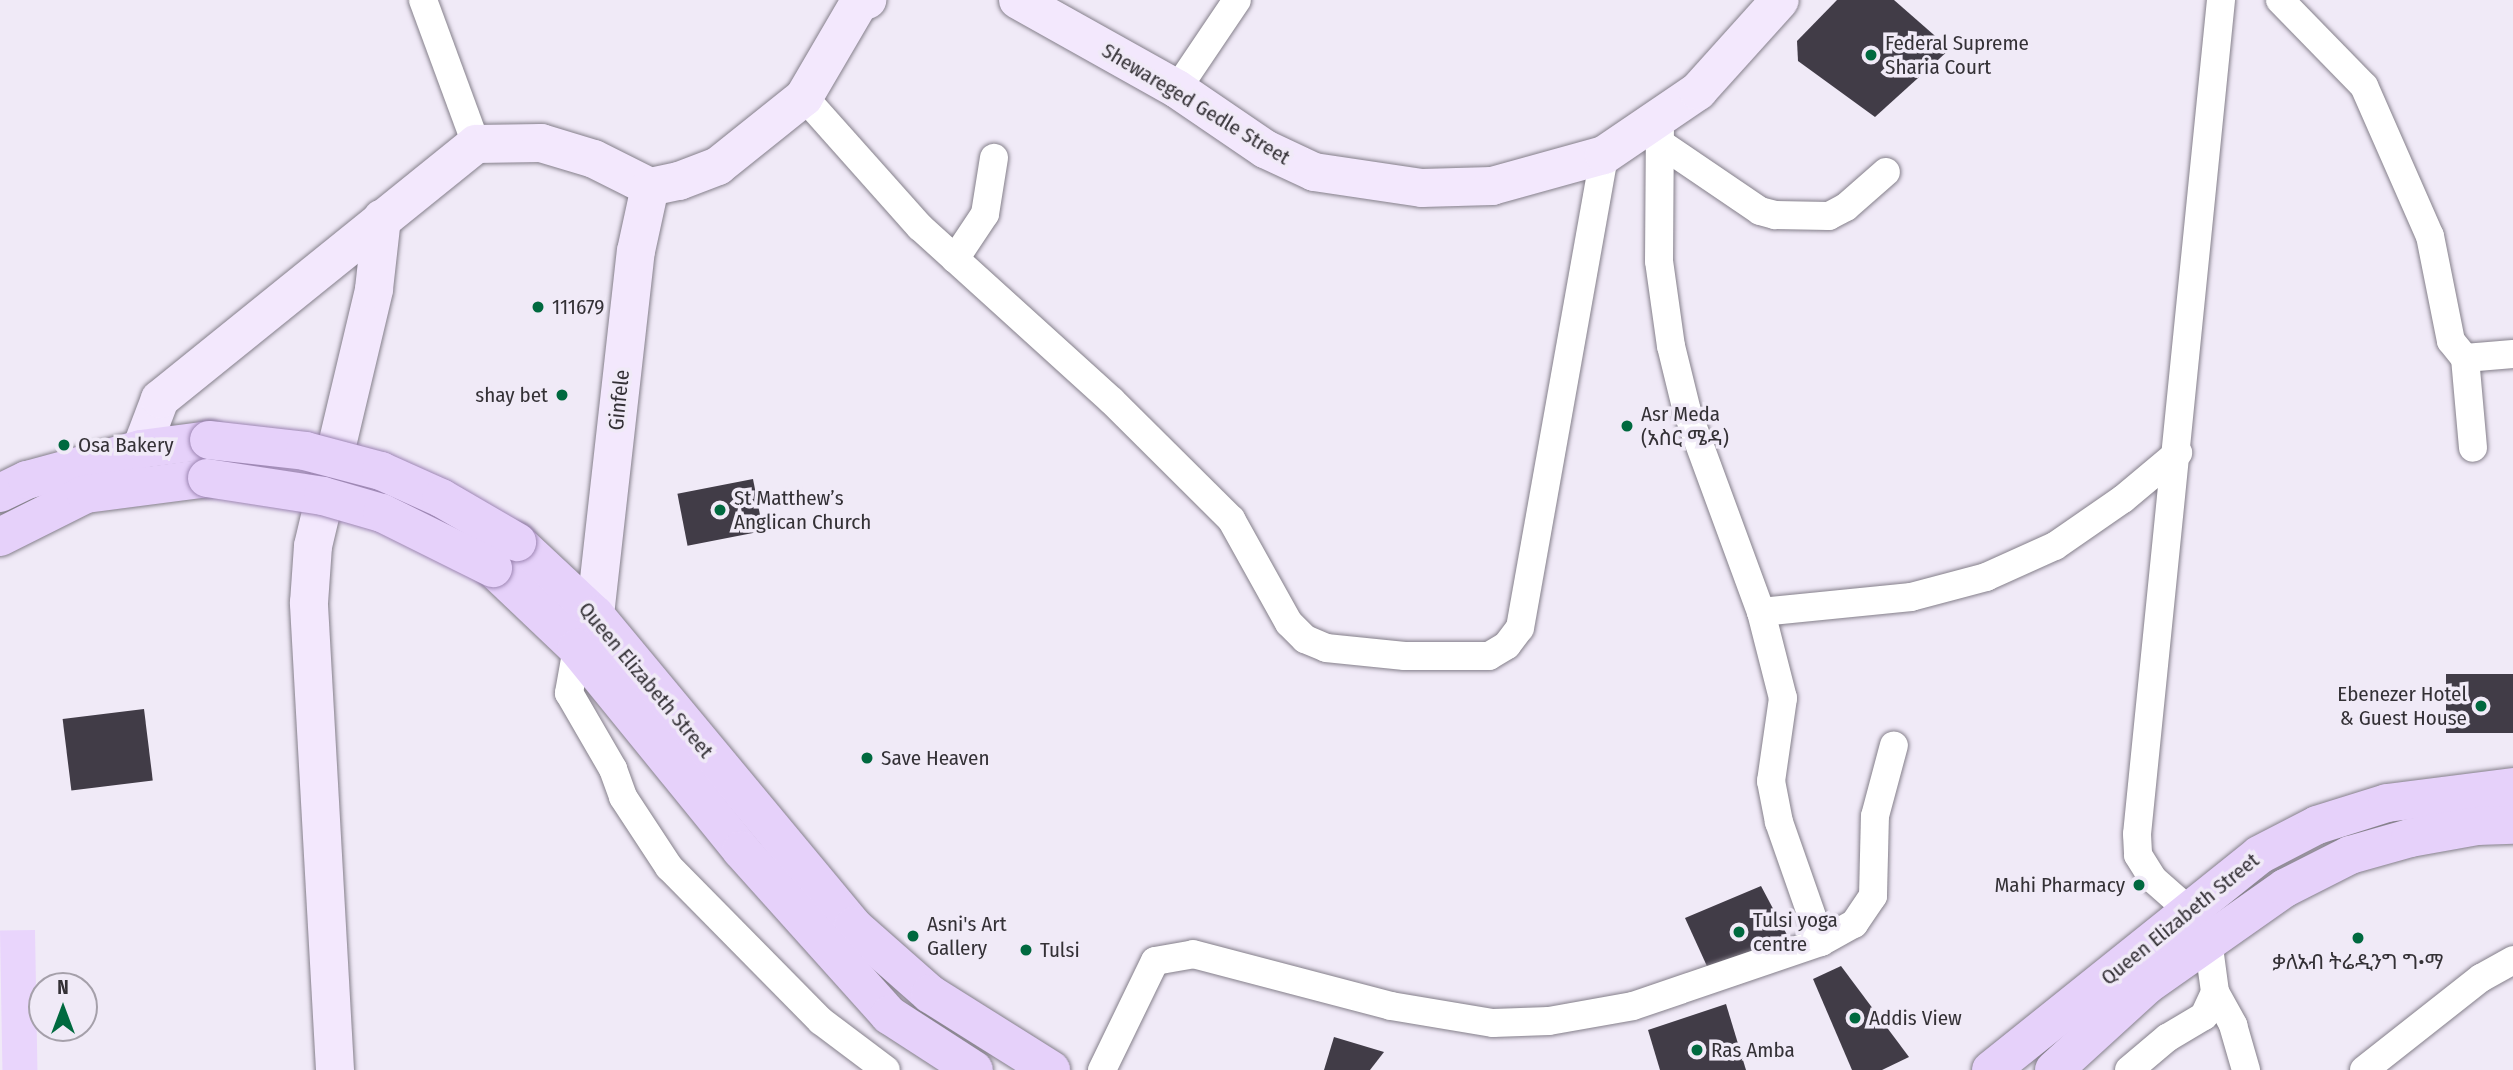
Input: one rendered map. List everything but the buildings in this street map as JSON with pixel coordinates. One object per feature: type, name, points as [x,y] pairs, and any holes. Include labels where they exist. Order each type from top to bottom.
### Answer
[{"type":"main road","name":"Queen Elizabeth Street","points":[[0,494],[27,480],[141,449],[209,440],[305,451],[381,471],[441,498],[505,555],[595,615],[853,926],[929,993],[1051,1070]]},
{"type":"main road","name":"Queen Elizabeth Street","points":[[0,537],[86,494],[207,478],[323,496],[505,555],[577,648],[823,945],[890,1015],[974,1070]]},
{"type":"main road","name":"Queen Elizabeth Street","points":[[1991,1070],[2015,1055],[2188,909],[2259,855],[2317,825],[2387,803],[2513,787]]},
{"type":"main road","name":"Queen Elizabeth Street","points":[[2054,1070],[2147,985],[2285,888],[2350,855],[2423,835],[2513,825]]},
{"type":"street","points":[[423,0],[476,144]]},
{"type":"street","name":"Shewareged Gedle Street","points":[[1017,0],[1177,89],[1265,149],[1314,172],[1356,181],[1422,188],[1492,186],[1547,175],[1660,131],[1780,0]]},
{"type":"street","points":[[1177,89],[1237,0]]},
{"type":"street","points":[[2221,0],[2178,453],[2137,834],[2138,855],[2153,879],[2188,909],[2208,940],[2215,992],[2233,1025],[2246,1070]]},
{"type":"street","points":[[2280,0],[2364,86],[2430,236],[2451,341],[2465,358],[2473,448]]},
{"type":"street","points":[[141,449],[160,399],[476,144],[541,143],[594,159],[650,187],[718,166],[804,97],[862,1]]},
{"type":"street","points":[[804,97],[920,227],[1112,401],[1231,520],[1289,623],[1305,639],[1326,648],[1405,656],[1489,656],[1507,645],[1520,628],[1604,155]]},
{"type":"street","points":[[1660,131],[1760,211],[1775,215],[1829,216],[1846,207],[1886,172]]},
{"type":"street","points":[[1660,131],[1659,261],[1671,346],[1687,411],[1761,612],[1783,698],[1771,781],[1779,822],[1821,942]]},
{"type":"street","points":[[955,258],[985,214],[994,158]]},
{"type":"street","name":"Ginfele","points":[[595,615],[636,251],[650,187]]},
{"type":"street","points":[[335,1070],[310,592],[313,546],[374,289],[382,218]]},
{"type":"street","points":[[2465,358],[2513,354]]},
{"type":"street","points":[[1761,612],[1911,597],[1986,578],[2055,547],[2123,499],[2178,453]]},
{"type":"street","points":[[595,615],[577,648],[569,693],[613,769],[623,797],[669,867],[821,1021],[886,1070]]},
{"type":"street","points":[[1102,1070],[1155,961],[1193,954],[1391,1006],[1493,1023],[1549,1021],[1633,1006],[1821,942],[1854,924],[1873,897],[1875,816],[1894,745]]},
{"type":"street","points":[[2364,1070],[2481,978],[2513,960]]},
{"type":"street","points":[[2129,1070],[2167,1038],[2204,1016],[2215,992]]},
{"type":"shaded area","points":[[35,930],[36,972],[28,972],[28,1042],[37,1042],[37,1070],[2,1070],[0,931]]},
{"type":"place","name":"Federal Supreme Sharia Court","points":[[1871,55]]},
{"type":"place","name":"111679","points":[[538,307]]},
{"type":"place","name":"shay bet","points":[[562,395]]},
{"type":"place","name":"Asr Meda (አስር ሜዳ)","points":[[1627,426]]},
{"type":"place","name":"Osa Bakery","points":[[64,445]]},
{"type":"place","name":"St Matthew’s Anglican Church","points":[[720,510]]},
{"type":"place","name":"Ebenezer Hotel & Guest House","points":[[2481,706]]},
{"type":"place","name":"Save Heaven","points":[[867,758]]},
{"type":"place","name":"Mahi Pharmacy","points":[[2139,885]]},
{"type":"place","name":"Tulsi yoga centre","points":[[1739,932]]},
{"type":"place","name":"Asni's Art Gallery","points":[[913,936]]},
{"type":"place","name":"ቃለአብ ትሬዲንግ ግ•ማ","points":[[2358,938]]},
{"type":"place","name":"Tulsi","points":[[1026,950]]},
{"type":"place","name":"Addis View","points":[[1855,1018]]},
{"type":"place","name":"Ras Amba","points":[[1697,1050]]}]
